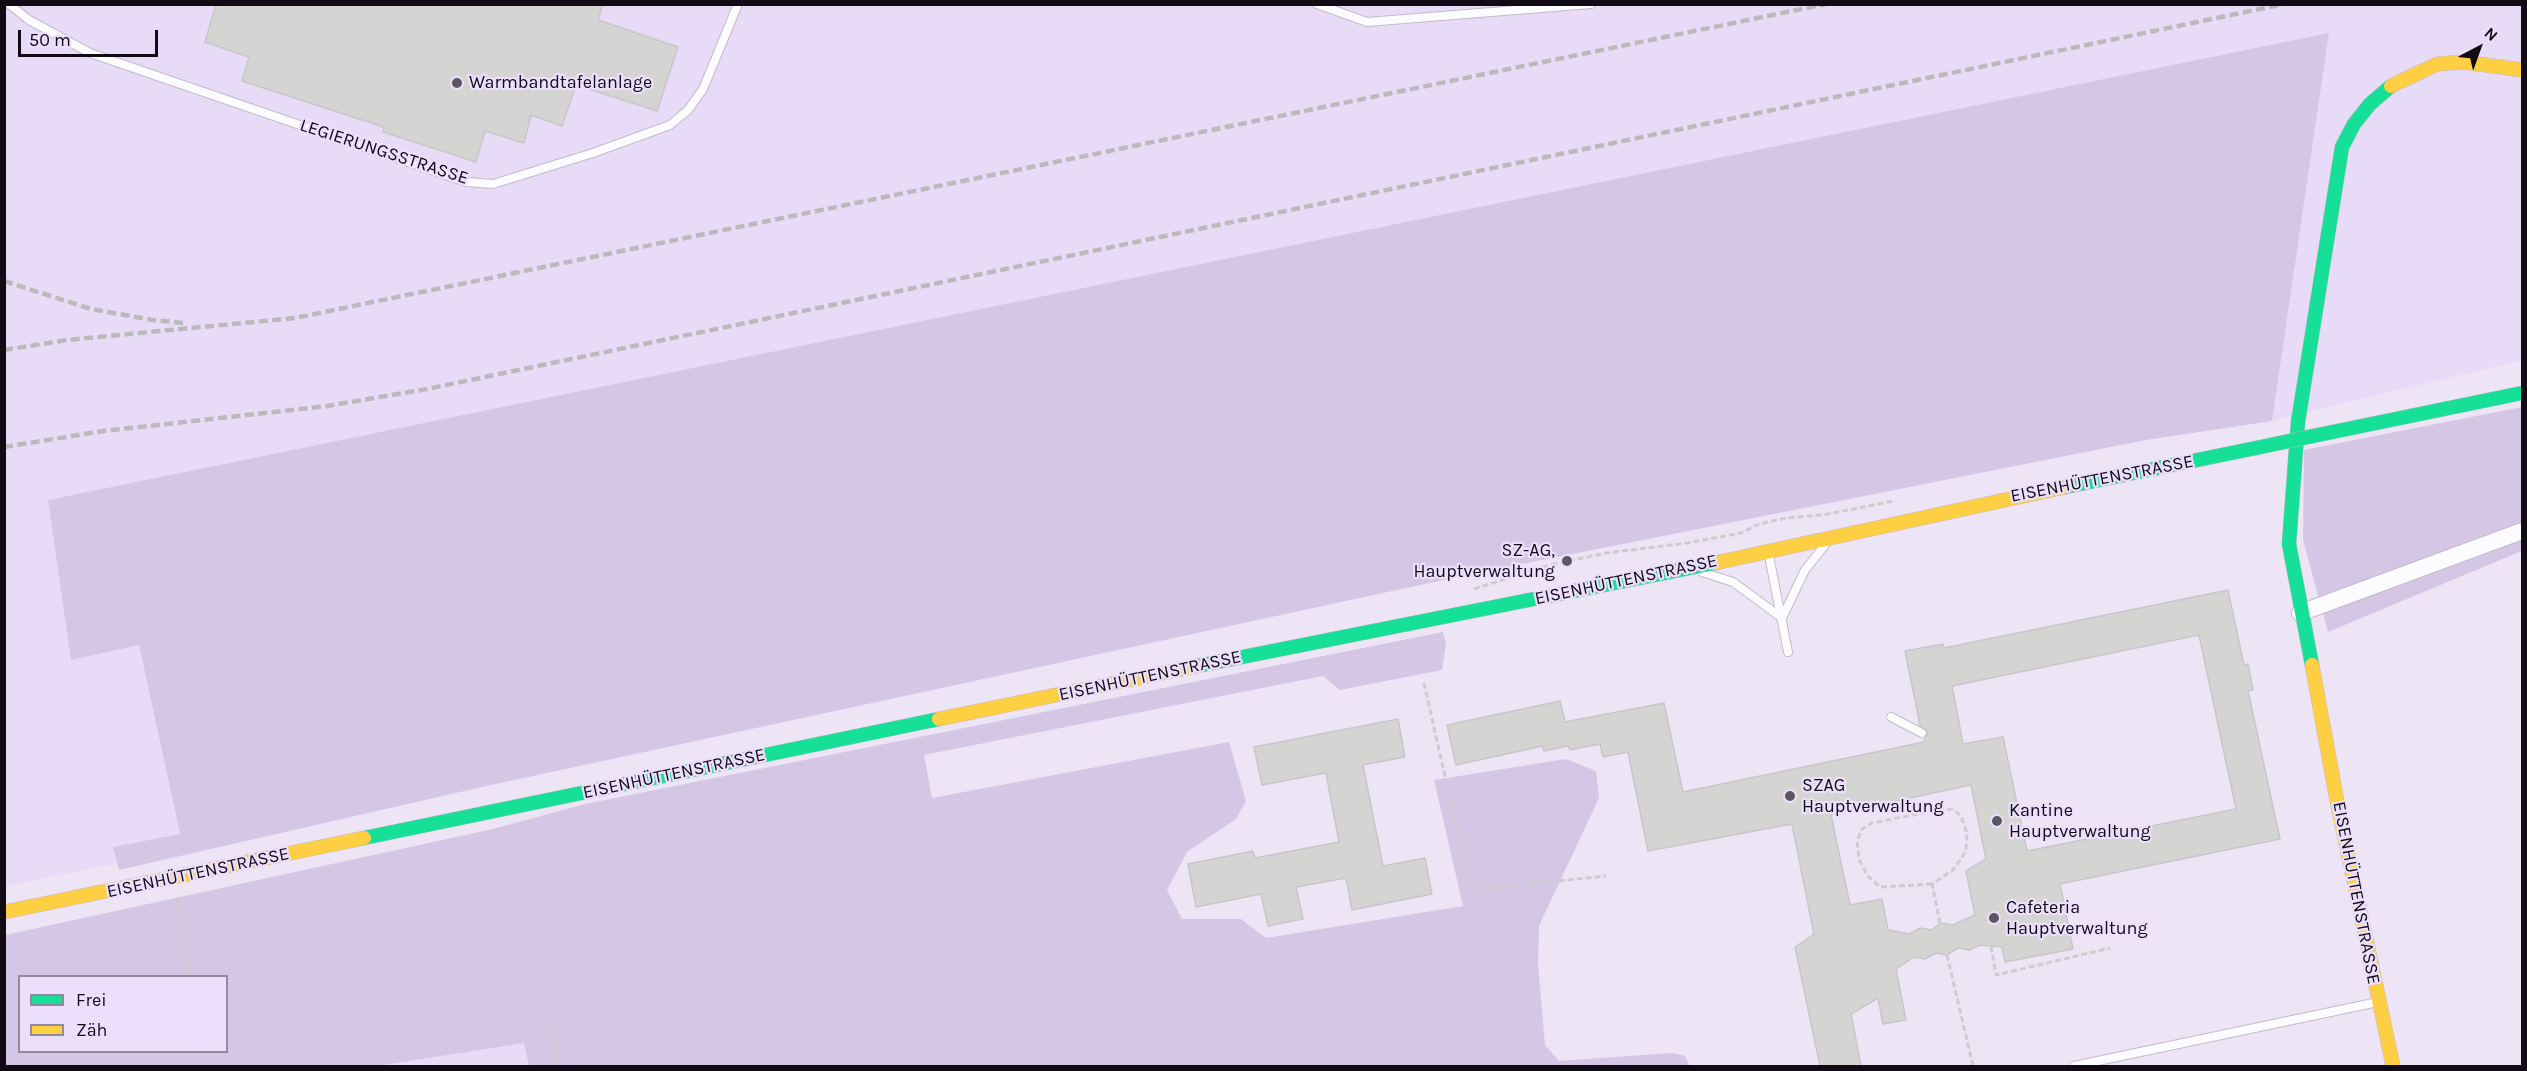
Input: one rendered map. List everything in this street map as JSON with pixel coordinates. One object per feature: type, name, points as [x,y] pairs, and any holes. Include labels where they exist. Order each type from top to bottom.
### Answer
[{"type":"street","name":"EISENHÜTTENSTRASSE","points":[[2393,1066],[2300,614],[2289,544],[2294,456],[2307,355],[2342,147],[2354,124],[2370,104],[2393,84],[2437,64],[2464,62],[2523,70]]},
{"type":"street","name":"EISENHÜTTENSTRASSE","points":[[4,912],[1687,568],[2523,393]]},
{"type":"street","points":[[2300,614],[2523,531]]},
{"type":"lane","name":"LEGIERUNGSSTRASSE","points":[[9,4],[29,20],[90,53],[466,182],[493,184],[593,153],[670,125],[688,110],[703,89],[738,4]]},
{"type":"lane","points":[[1317,4],[1367,22],[1591,4]]},
{"type":"lane","points":[[1782,618],[1805,570],[1817,553],[1834,537]]},
{"type":"lane","points":[[1768,550],[1788,652]]},
{"type":"lane","points":[[1687,568],[1733,582],[1782,618]]},
{"type":"lane","points":[[1891,717],[1922,733]]},
{"type":"lane","points":[[2074,1066],[2378,1002]]},
{"type":"path","points":[[1424,683],[1469,883],[1478,889],[1606,876]]},
{"type":"path","points":[[1953,809],[1961,816],[1967,833],[1966,851],[1953,870],[1932,884],[1880,888],[1867,875],[1859,859],[1857,841],[1862,829],[1872,823],[1953,809]]},
{"type":"path","points":[[175,877],[191,975]]},
{"type":"path","points":[[1932,884],[1941,924]]},
{"type":"path","points":[[1991,946],[1996,975],[2110,948]]},
{"type":"path","points":[[1947,955],[1972,1066]]},
{"type":"path","points":[[548,1013],[561,1066]]},
{"type":"shaded area","points":[[5,5],[2522,5],[2522,360],[2272,421],[2329,34],[48,500],[68,637],[134,621],[183,850],[5,886]]},
{"type":"shaded area","points":[[2329,33],[2272,421],[2146,440],[1462,576],[482,787],[119,870],[113,847],[180,834],[139,645],[71,660],[48,500]]},
{"type":"shaded area","points":[[2522,407],[2522,551],[2328,632],[2303,540],[2304,450]]},
{"type":"shaded area","points":[[1443,632],[1446,643],[1442,670],[1340,690],[1323,676],[924,755],[932,798],[1229,742],[1246,801],[1236,819],[1187,852],[1167,890],[1182,919],[1241,919],[1266,938],[1463,906],[1434,780],[1566,759],[1596,771],[1599,798],[1539,926],[1538,964],[1545,1045],[1559,1061],[1672,1053],[1685,1056],[1690,1066],[529,1066],[524,1043],[378,1066],[5,1066],[5,935],[493,829],[585,804]]},
{"type":"shaded area","points":[[524,1043],[529,1066],[378,1066]]},
{"type":"building","name":"Warmbandtafelanlage","points":[[216,4],[603,4],[598,20],[678,47],[657,111],[576,85],[562,126],[531,115],[524,143],[485,131],[476,162],[383,132],[384,127],[242,81],[249,57],[205,42]]},
{"type":"building","points":[[2228,590],[2244,665],[2248,664],[2253,690],[2248,691],[2280,839],[2060,884],[2073,949],[2005,962],[2002,947],[1980,945],[1969,950],[1958,948],[1947,955],[1936,953],[1925,959],[1914,957],[1896,969],[1906,1020],[1883,1024],[1878,998],[1851,1014],[1861,1066],[1820,1066],[1795,947],[1814,934],[1792,824],[1648,851],[1628,752],[1603,757],[1600,744],[1570,750],[1568,746],[1544,751],[1543,746],[1456,765],[1447,725],[1560,701],[1565,722],[1664,703],[1683,792],[1924,742],[1928,732],[1920,725],[1905,651],[1943,644],[1944,648]],"holes":[[[2199,635],[2236,809],[2027,851],[2003,737],[1963,744],[1952,686]],[[1971,785],[1986,859],[1966,871],[1975,915],[1953,925],[1940,923],[1932,930],[1920,928],[1910,934],[1888,930],[1882,899],[1850,905],[1831,815]]]},
{"type":"building","points":[[1398,719],[1405,757],[1363,765],[1383,866],[1425,858],[1432,894],[1352,910],[1346,878],[1296,887],[1303,919],[1268,926],[1261,894],[1196,907],[1188,864],[1253,851],[1255,858],[1339,842],[1326,773],[1262,785],[1254,747]]},
{"type":"railway","points":[[4,350],[67,340],[295,318],[1826,4]]},
{"type":"railway","points":[[4,447],[103,431],[327,406],[422,390],[2284,4]]},
{"type":"railway","points":[[4,281],[91,309],[184,323]]},
{"type":"traffic: fast","points":[[2312,665],[2289,544],[2298,422],[2342,147],[2354,124],[2370,104],[2391,86]]},
{"type":"traffic: fast","points":[[2313,436],[2522,393]]},
{"type":"traffic: fast","points":[[2256,448],[2313,436]]},
{"type":"traffic: fast","points":[[2065,487],[2256,448]]},
{"type":"traffic: fast","points":[[1197,666],[1715,563]]},
{"type":"traffic: fast","points":[[364,838],[939,719]]},
{"type":"traffic: slow","points":[[2391,86],[2437,64],[2464,62],[2522,70]]},
{"type":"traffic: slow","points":[[1715,563],[2065,487]]},
{"type":"traffic: slow","points":[[2312,665],[2337,801],[2393,1066]]},
{"type":"traffic: slow","points":[[939,719],[1197,666]]},
{"type":"traffic: slow","points":[[4,912],[364,838]]},
{"type":"place","name":"Warmbandtafelanlage","points":[[457,83]]},
{"type":"place","name":"SZ-AG, Hauptverwaltung","points":[[1567,561]]},
{"type":"place","name":"SZAG Hauptverwaltung","points":[[1790,796]]},
{"type":"place","name":"Kantine Hauptverwaltung","points":[[1997,821]]},
{"type":"place","name":"Cafeteria Hauptverwaltung","points":[[1994,918]]}]
